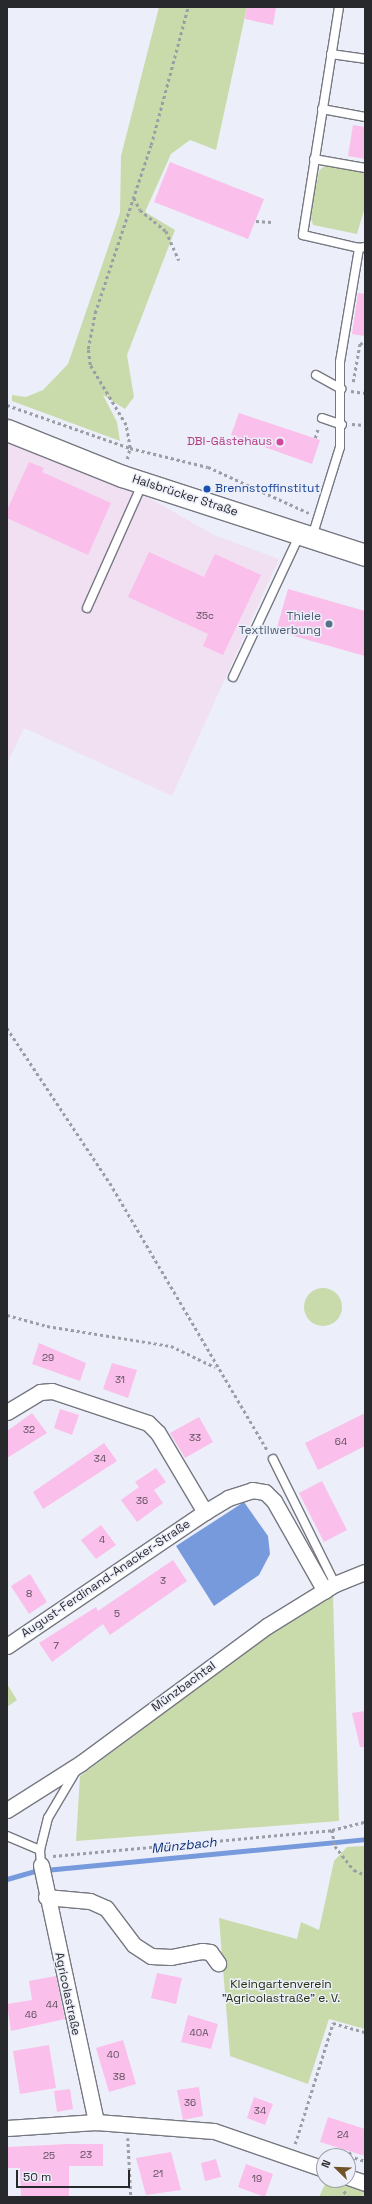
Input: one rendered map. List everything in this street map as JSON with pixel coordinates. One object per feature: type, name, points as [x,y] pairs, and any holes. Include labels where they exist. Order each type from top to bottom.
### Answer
[{"type":"main road","name":"Halsbrücker Straße","points":[[7,430],[122,476],[365,555]]},
{"type":"street","points":[[7,1412],[40,1392],[52,1391],[148,1423],[158,1433],[205,1512]]},
{"type":"street","name":"August-Ferdinand-Anacker-Straße","points":[[7,1646],[205,1512],[245,1491],[265,1492],[274,1501],[330,1588]]},
{"type":"street","name":"Münzbachtal","points":[[7,1810],[81,1763],[267,1626],[330,1588],[365,1572]]},
{"type":"street","name":"Agricolastraße","points":[[42,1873],[96,2122]]},
{"type":"street","points":[[46,1897],[90,1901],[106,1908],[134,1945],[151,1956],[170,1957],[202,1951],[210,1952],[218,1963]]},
{"type":"street","points":[[7,2128],[96,2122],[214,2131],[316,2166]]},
{"type":"lane","points":[[233,677],[306,536],[318,517],[340,446],[342,425],[340,362],[363,247],[303,235],[338,7]]},
{"type":"lane","points":[[330,54],[365,59]]},
{"type":"lane","points":[[322,109],[365,117]]},
{"type":"lane","points":[[314,159],[365,168]]},
{"type":"lane","points":[[316,375],[341,389]]},
{"type":"lane","points":[[322,418],[342,425]]},
{"type":"lane","points":[[87,608],[143,482]]},
{"type":"lane","points":[[273,1459],[330,1588]]},
{"type":"lane","points":[[42,1873],[40,1850],[48,1818],[81,1763]]},
{"type":"lane","points":[[7,1836],[40,1850]]},
{"type":"path","points":[[122,476],[130,448],[126,425],[90,365],[88,349],[95,313],[134,198],[188,7]]},
{"type":"path","points":[[134,198],[140,210],[166,231],[179,260]]},
{"type":"path","points":[[256,221],[271,222]]},
{"type":"path","points":[[351,391],[360,344],[364,342]]},
{"type":"path","points":[[7,405],[130,448],[208,467],[318,517]]},
{"type":"path","points":[[7,1028],[110,1183],[215,1367],[273,1459]]},
{"type":"path","points":[[7,1315],[47,1326],[172,1346],[215,1367]]},
{"type":"path","points":[[40,1850],[55,1857],[332,1830],[365,1822]]},
{"type":"path","points":[[332,1830],[335,1846],[354,1870],[365,1875]]},
{"type":"path","points":[[291,2157],[334,2023],[365,2032]]},
{"type":"path","points":[[128,2124],[131,2197]]},
{"type":"shaded area","points":[[7,443],[151,499],[214,535],[279,559],[172,796],[24,728],[7,764]]},
{"type":"green space","points":[[159,7],[247,7],[216,150],[190,140],[171,154],[145,212],[175,230],[127,355],[134,397],[125,409],[103,395],[117,422],[120,441],[12,401],[12,395],[26,397],[43,390],[68,364],[120,213],[121,156]]},
{"type":"green space","points":[[324,166],[365,172],[365,207],[357,234],[313,225],[310,215],[319,171]]},
{"type":"green space","points":[[319,1288],[327,1288],[337,1293],[341,1300],[341,1314],[337,1321],[327,1326],[319,1326],[309,1321],[307,1318],[304,1311],[304,1303],[309,1293],[312,1291]]},
{"type":"green space","points":[[333,1594],[339,1821],[76,1841],[80,1776],[282,1625]]},
{"type":"green space","points":[[7,1684],[17,1700],[7,1707]]},
{"type":"green space","name":"Kleingartenverein \"Agricolastraße\" e. V.","points":[[365,1846],[365,2029],[329,2019],[308,2084],[230,2056],[219,1918],[297,1939],[301,1922],[319,1930],[334,1861],[347,1847]]},
{"type":"green space","points":[[323,2188],[356,2188],[365,2190],[363,2197],[319,2197]]},
{"type":"water","points":[[244,1502],[268,1536],[270,1554],[259,1575],[214,1606],[176,1546]]},
{"type":"building","points":[[247,7],[276,7],[273,25],[245,19]]},
{"type":"building","points":[[353,125],[365,127],[365,159],[348,156]]},
{"type":"building","points":[[170,162],[264,199],[248,239],[154,202]]},
{"type":"building","points":[[358,293],[365,294],[365,336],[352,334]]},
{"type":"building","points":[[239,413],[320,440],[312,464],[231,435]]},
{"type":"building","points":[[29,462],[44,468],[42,472],[111,503],[88,555],[7,518],[7,510]]},
{"type":"building","points":[[149,552],[204,577],[215,554],[261,575],[223,655],[203,646],[208,634],[128,597]]},
{"type":"building","points":[[288,589],[365,611],[365,656],[276,631]]},
{"type":"building","points":[[39,1343],[86,1363],[80,1381],[32,1364]]},
{"type":"building","points":[[112,1363],[137,1370],[128,1398],[103,1389]]},
{"type":"building","points":[[60,1409],[79,1415],[72,1435],[54,1428]]},
{"type":"building","points":[[32,1413],[47,1433],[7,1458],[7,1431]]},
{"type":"building","points":[[365,1413],[365,1446],[318,1470],[305,1443]]},
{"type":"building","points":[[199,1417],[213,1442],[185,1458],[170,1433]]},
{"type":"building","points":[[104,1443],[117,1461],[43,1509],[33,1492]]},
{"type":"building","points":[[156,1468],[166,1482],[154,1490],[163,1503],[137,1522],[121,1500],[139,1487],[135,1482]]},
{"type":"building","points":[[322,1481],[347,1530],[324,1542],[299,1493]]},
{"type":"building","points":[[101,1525],[116,1545],[96,1559],[81,1540]]},
{"type":"building","points":[[173,1560],[187,1581],[110,1635],[103,1624],[52,1662],[39,1643],[96,1607],[98,1611]]},
{"type":"building","points":[[30,1574],[47,1602],[29,1614],[11,1586]]},
{"type":"building","points":[[365,1711],[365,1747],[360,1747],[352,1713]]},
{"type":"building","points":[[157,1973],[182,1978],[176,2004],[151,1998]]},
{"type":"building","points":[[56,1976],[65,2019],[11,2031],[7,2004],[32,2000],[29,1981]]},
{"type":"building","points":[[188,2015],[218,2024],[211,2049],[181,2042]]},
{"type":"building","points":[[123,2040],[136,2084],[109,2092],[96,2048]]},
{"type":"building","points":[[49,2045],[56,2088],[20,2094],[13,2051]]},
{"type":"building","points":[[199,2087],[203,2116],[183,2120],[177,2090]]},
{"type":"building","points":[[70,2089],[73,2109],[57,2112],[54,2091]]},
{"type":"building","points":[[254,2097],[273,2104],[265,2125],[247,2118]]},
{"type":"building","points":[[328,2117],[365,2129],[365,2156],[356,2153],[356,2148],[339,2148],[320,2142]]},
{"type":"building","points":[[103,2144],[103,2166],[69,2166],[69,2197],[21,2197],[20,2168],[7,2168],[7,2147]]},
{"type":"building","points":[[171,2152],[181,2190],[146,2195],[136,2158]]},
{"type":"building","points":[[216,2159],[221,2177],[205,2181],[201,2163]]},
{"type":"building","points":[[246,2164],[273,2174],[265,2197],[238,2187]]},
{"type":"waterway","name":"Münzbach","points":[[7,1879],[35,1871],[365,1839]]},
{"type":"place","name":"DBI-Gästehaus","points":[[280,442]]},
{"type":"place","name":"Brennstoffinstitut","points":[[207,489]]},
{"type":"place","name":"Thiele Textilwerbung","points":[[329,624]]}]
